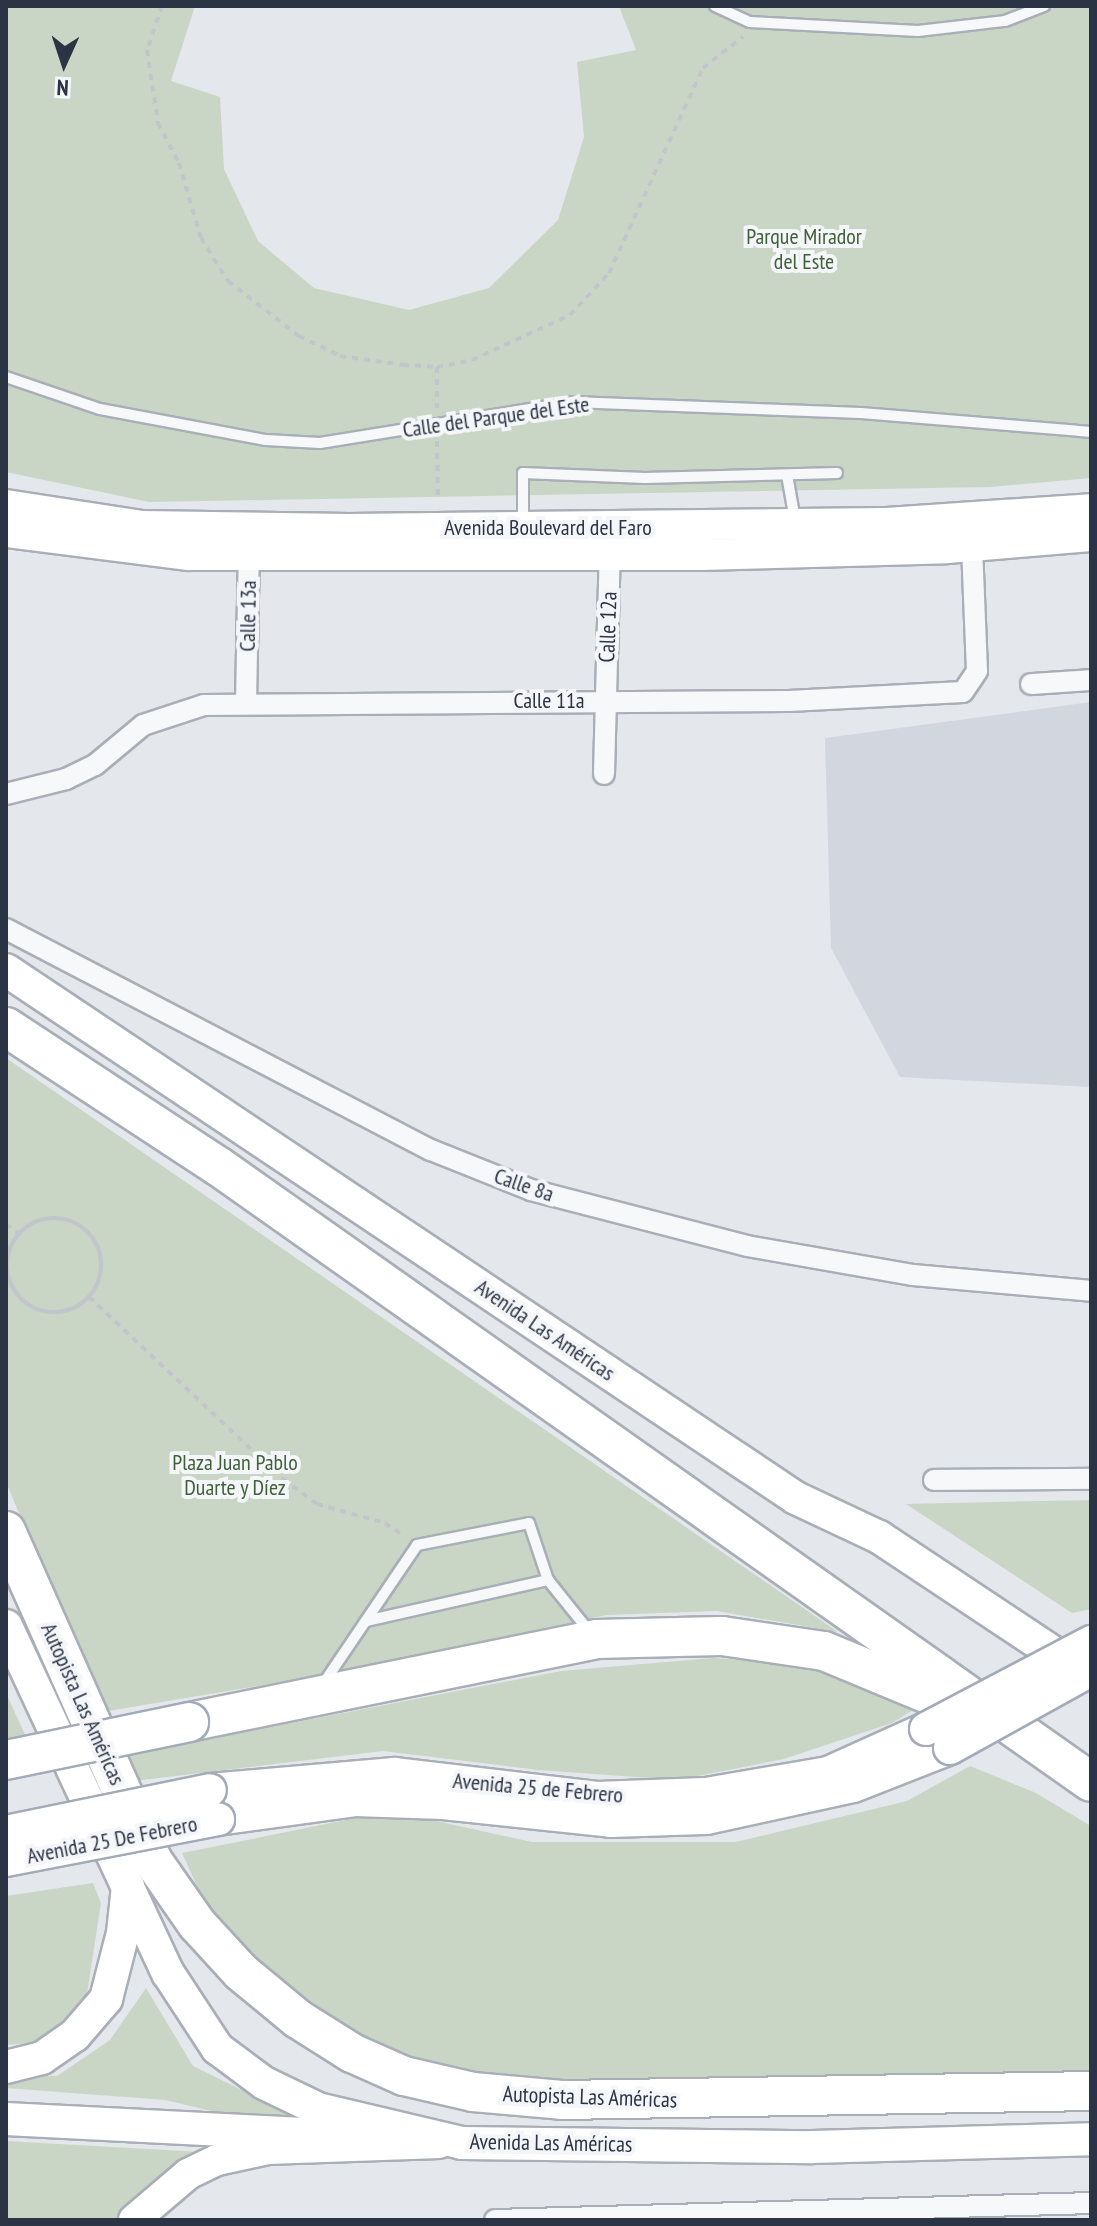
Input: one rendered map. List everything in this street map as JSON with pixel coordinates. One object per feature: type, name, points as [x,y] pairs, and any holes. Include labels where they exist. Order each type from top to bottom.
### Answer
[{"type":"highway","points":[[6,1027],[218,1166],[1091,1782]]},
{"type":"highway","name":"Autopista Las Américas","points":[[6,1531],[153,1861],[197,1924],[241,1972],[298,2019],[352,2053],[418,2079],[473,2092],[562,2100],[1091,2091]]},
{"type":"highway","points":[[6,1760],[596,1639],[722,1636],[824,1651],[1024,1734]]},
{"type":"main road","name":"Avenida Las Américas","points":[[6,970],[796,1498],[879,1537],[1091,1678]]},
{"type":"main road","name":"Avenida Las Américas","points":[[6,1626],[168,1973],[217,2048],[264,2083],[318,2109],[462,2143],[812,2147],[1091,2139]]},
{"type":"main road","name":"Avenida 25 de Febrero","points":[[938,1738],[1091,1642]]},
{"type":"main road","name":"Avenida 25 de Febrero","points":[[6,1832],[214,1805],[394,1774],[597,1798],[706,1794],[828,1773],[938,1738],[1091,1670]]},
{"type":"main road","name":"Avenida 25 De Febrero","points":[[6,1860],[214,1805]]},
{"type":"main road","points":[[6,2067],[42,2058],[75,2035],[106,1999],[123,1933],[128,1886]]},
{"type":"main road","points":[[6,2102],[87,2124]]},
{"type":"main road","points":[[6,2119],[462,2143]]},
{"type":"street","name":"Avenida Boulevard del Faro","points":[[6,505],[249,542],[610,540],[972,546],[1091,536]]},
{"type":"street","name":"Avenida Boulevard del Faro","points":[[6,532],[188,555],[249,542],[438,529],[523,528],[610,540],[796,525],[1091,509]]},
{"type":"street","name":"Calle 12a","points":[[604,774],[610,540]]},
{"type":"street","name":"Calle 13a","points":[[246,703],[249,542]]},
{"type":"street","name":"Calle 11a","points":[[6,794],[66,779],[95,765],[143,725],[180,710],[246,703],[789,701],[963,692],[977,671],[972,546]]},
{"type":"street","points":[[1031,684],[1091,680]]},
{"type":"street","name":"Calle 8a","points":[[6,929],[431,1150],[531,1190],[747,1246],[913,1275],[1091,1291]]},
{"type":"street","points":[[934,1480],[1091,1479]]},
{"type":"street","points":[[134,2220],[188,2174],[217,2160],[268,2149],[462,2143]]},
{"type":"street","points":[[495,2220],[725,2217],[1091,2203]]},
{"type":"lane","points":[[715,6],[760,23],[918,31],[1005,21],[1044,6]]},
{"type":"lane","name":"Calle del Parque del Este","points":[[6,377],[100,409],[266,440],[320,443],[572,402],[861,413],[1091,432]]},
{"type":"lane","points":[[523,528],[523,473],[837,473]]},
{"type":"lane","points":[[787,475],[796,525]]},
{"type":"lane","points":[[314,1697],[417,1545],[529,1523],[548,1580],[596,1639]]},
{"type":"lane","points":[[366,1621],[548,1580]]},
{"type":"path","points":[[162,6],[147,50],[158,123],[179,163],[201,238],[228,281],[299,336],[340,356],[437,367],[472,360],[570,315],[609,273],[703,68],[760,23]]},
{"type":"path","points":[[437,367],[438,529]]},
{"type":"path","points":[[44,1220],[73,1223],[86,1231],[100,1255],[98,1284],[89,1297],[78,1306],[50,1312],[23,1300],[14,1289],[8,1261],[19,1234],[44,1220]]},
{"type":"path","points":[[6,1224],[19,1234]]},
{"type":"path","points":[[89,1297],[283,1479],[317,1504],[385,1523],[417,1545]]},
{"type":"shaded area","points":[[1091,702],[1091,1087],[900,1077],[831,948],[825,738]]},
{"type":"green space","name":"Parque Mirador del Este","points":[[6,6],[195,6],[171,81],[220,97],[224,169],[258,241],[314,288],[409,310],[489,288],[558,220],[584,137],[577,62],[636,50],[619,6],[1091,6],[1091,478],[990,487],[149,502],[6,472]]},
{"type":"green space","name":"Plaza Juan Pablo Duarte y Díez","points":[[6,1058],[838,1632],[717,1611],[607,1615],[306,1678],[102,1712],[6,1482]]},
{"type":"green space","points":[[1091,1500],[1091,1609],[1072,1613],[906,1504]]},
{"type":"green space","points":[[713,1658],[810,1664],[903,1700],[913,1710],[892,1723],[784,1759],[677,1780],[538,1770],[383,1751],[126,1782],[115,1757],[561,1671]]},
{"type":"green space","points":[[6,1693],[27,1739],[6,1746]]},
{"type":"green space","points":[[970,1766],[1036,1793],[1091,1826],[1091,2072],[557,2081],[448,2078],[353,2033],[217,1930],[182,1853],[391,1811],[532,1842],[736,1842],[907,1801]]},
{"type":"green space","points":[[93,1883],[101,1903],[87,1994],[43,2042],[6,2045],[6,1896]]},
{"type":"green space","points":[[146,1988],[193,2066],[311,2124],[220,2113],[165,2100],[6,2088],[6,2075],[57,2076],[110,2040]]},
{"type":"green space","points":[[6,2141],[201,2152],[123,2220],[6,2220]]}]
